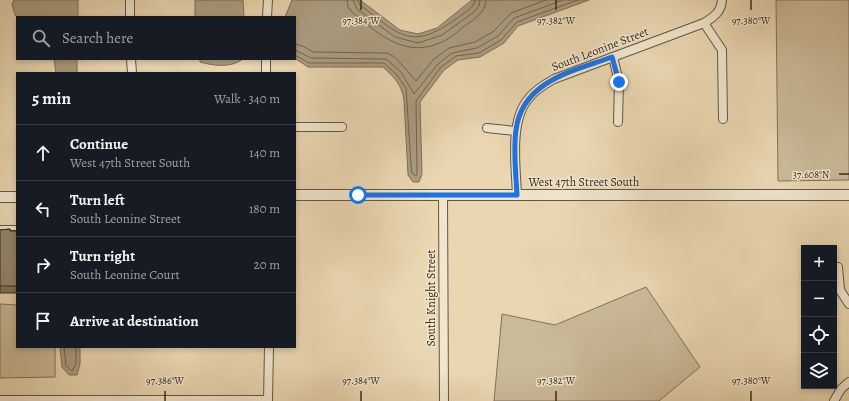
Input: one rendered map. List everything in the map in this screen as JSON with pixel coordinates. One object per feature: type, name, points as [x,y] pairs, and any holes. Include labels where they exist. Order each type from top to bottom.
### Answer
[{"type":"street","points":[[130,0],[130,16]]},
{"type":"street","points":[[267,16],[268,0]]},
{"type":"street","name":"South Leonine Street","points":[[517,195],[516,131],[522,110],[528,98],[534,92],[554,79],[704,23],[714,17],[719,10],[722,0]]},
{"type":"street","points":[[704,23],[722,50],[723,119]]},
{"type":"street","points":[[612,57],[619,82],[618,122]]},
{"type":"street","points":[[131,60],[132,72]]},
{"type":"street","points":[[266,60],[266,72]]},
{"type":"street","points":[[296,127],[342,127]]},
{"type":"street","points":[[487,128],[516,131]]},
{"type":"street","name":"West 47th Street South","points":[[296,195],[849,195]]},
{"type":"street","name":"South Knight Street","points":[[442,195],[444,401]]},
{"type":"street","points":[[0,197],[16,197]]},
{"type":"street","points":[[838,267],[840,290],[849,304]]},
{"type":"street","points":[[0,400],[268,401],[269,348]]},
{"type":"street","points":[[834,401],[841,389],[849,382]]},
{"type":"lane","points":[[0,228],[16,228]]},
{"type":"shaded area","points":[[776,0],[849,0],[849,180],[778,181]]},
{"type":"shaded area","points":[[646,287],[700,367],[659,401],[494,401],[502,314],[555,325]]},
{"type":"shaded area","points":[[0,304],[16,305],[16,348],[55,348],[55,377],[0,378]]},
{"type":"water","points":[[14,0],[78,0],[78,16],[16,16],[12,4]]},
{"type":"water","points":[[195,0],[243,0],[244,16],[195,16]]},
{"type":"water","points":[[292,0],[360,0],[400,30],[418,34],[437,28],[472,0],[589,0],[518,26],[504,43],[480,57],[458,60],[444,70],[420,102],[422,174],[419,182],[413,182],[408,175],[404,100],[397,82],[391,74],[383,67],[308,67],[296,59],[296,16],[285,16]]},
{"type":"water","points":[[54,60],[77,60],[77,72],[56,72]]},
{"type":"water","points":[[200,60],[241,60],[228,65],[200,62]]},
{"type":"water","points":[[60,348],[80,348],[80,364],[77,375],[69,375],[62,367]]},
{"type":"building","points":[[10,229],[10,231],[16,231],[16,286],[0,286],[0,230]]},
{"type":"route","points":[[358,195],[517,195],[516,131],[519,117],[528,98],[534,92],[554,79],[612,57],[619,82]]}]
